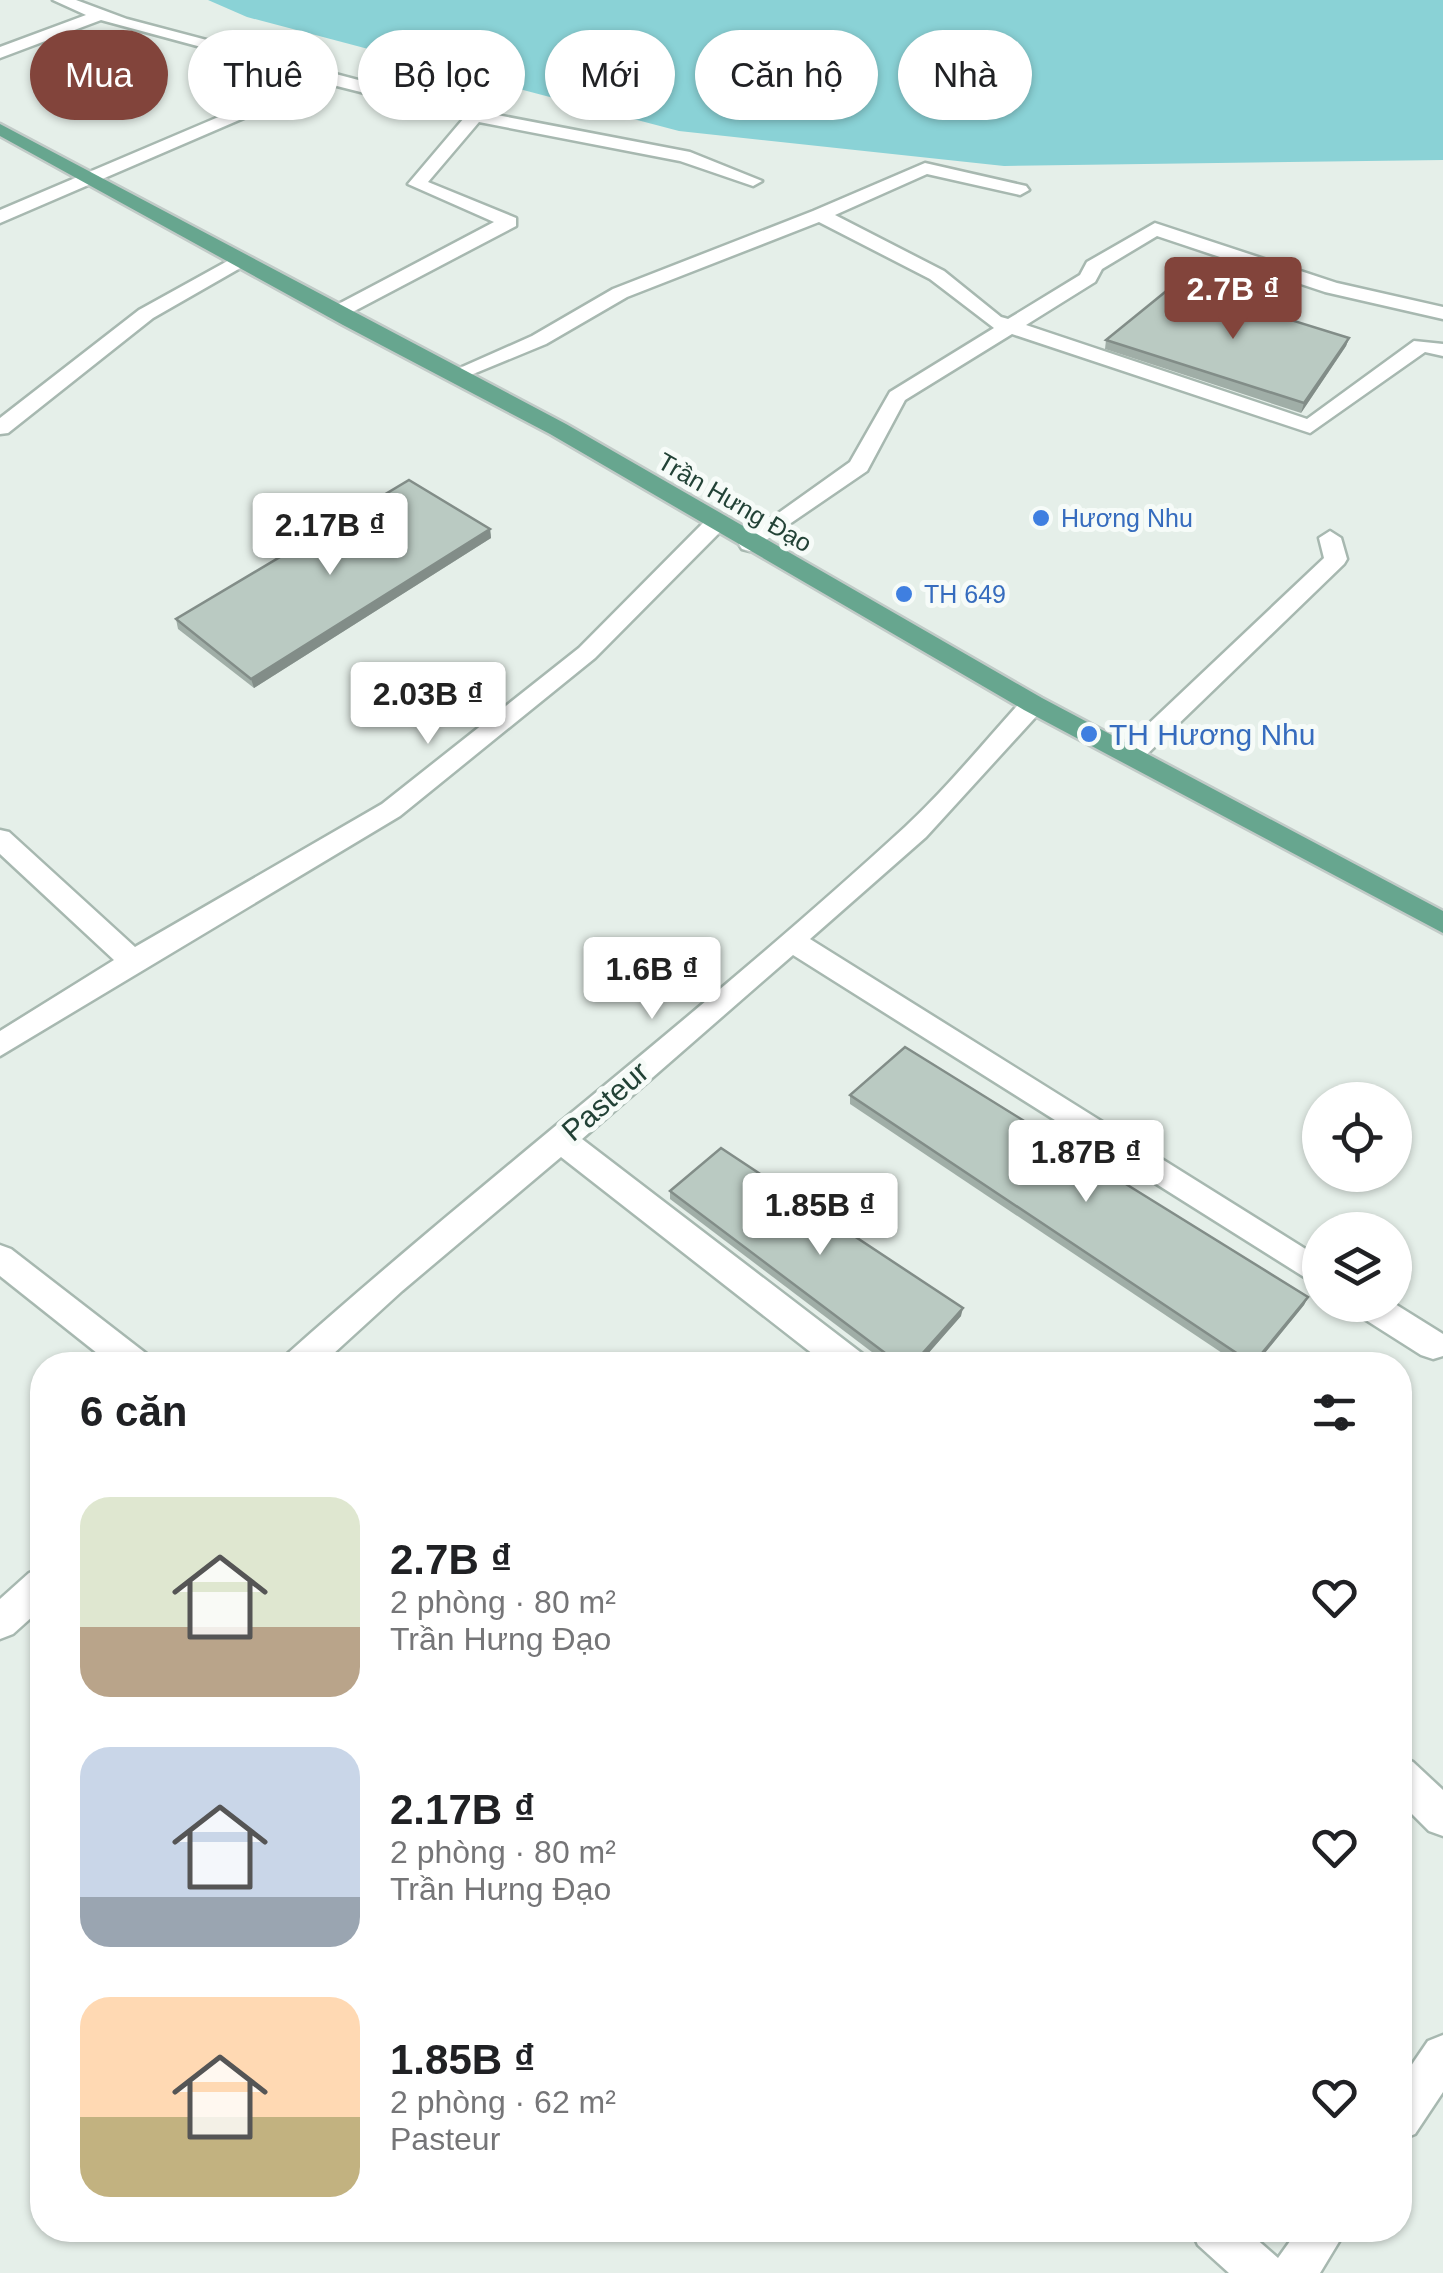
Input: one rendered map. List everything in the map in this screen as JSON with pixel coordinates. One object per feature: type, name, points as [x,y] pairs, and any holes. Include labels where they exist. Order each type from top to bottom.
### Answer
[{"type":"main road","name":"Trần Hưng Đạo","points":[[0,129],[558,430],[1033,704],[1443,923]]},
{"type":"street","points":[[61,0],[99,15],[188,39]]},
{"type":"street","points":[[0,53],[99,15]]},
{"type":"street","points":[[0,217],[229,120]]},
{"type":"street","points":[[336,313],[509,222],[417,184],[473,120]]},
{"type":"street","points":[[497,120],[684,156],[735,172],[752,182]]},
{"type":"street","points":[[454,375],[539,340],[620,292],[820,215],[925,168],[1020,190]]},
{"type":"street","points":[[820,215],[937,275],[994,321],[1310,427],[1421,345],[1443,350]]},
{"type":"street","points":[[750,544],[858,466],[896,396],[1088,278],[1094,266],[1154,228],[1332,288],[1443,313]]},
{"type":"street","points":[[0,428],[146,314],[242,259]]},
{"type":"street","points":[[0,1045],[391,810],[587,653],[716,523]]},
{"type":"street","points":[[1132,754],[1336,559],[1330,538]]},
{"type":"street","name":"Pasteur","points":[[312,1352],[792,941],[944,804],[1033,704]]},
{"type":"street","points":[[0,839],[134,961]]},
{"type":"street","points":[[792,941],[1302,1263]]},
{"type":"street","points":[[561,1140],[835,1352]]},
{"type":"street","points":[[0,1258],[119,1352]]},
{"type":"street","points":[[1396,1322],[1433,1346]]},
{"type":"street","points":[[0,1622],[30,1596]]},
{"type":"street","points":[[1412,1787],[1443,1818]]},
{"type":"street","points":[[1412,2101],[1443,2056]]},
{"type":"street","points":[[1227,2242],[1262,2273]]},
{"type":"street","points":[[1294,2273],[1316,2242]]},
{"type":"water","points":[[208,0],[1443,0],[1443,160],[1004,166],[679,131],[637,120],[675,120],[675,30],[545,30],[545,96],[525,90],[525,30],[358,30],[358,46],[338,41],[338,30],[296,30],[247,17]]},
{"type":"building","points":[[1175,284],[1349,338],[1304,403],[1106,340]]},
{"type":"building","points":[[409,480],[490,529],[251,679],[176,619]]},
{"type":"building","points":[[905,1047],[1302,1293],[1302,1304],[1263,1352],[1235,1352],[850,1095]]},
{"type":"building","points":[[721,1148],[963,1308],[924,1352],[884,1352],[670,1191]]},
{"type":"place","name":"Hương Nhu","points":[[1041,518]]},
{"type":"place","name":"TH 649","points":[[904,594]]},
{"type":"place","name":"TH Hương Nhu","points":[[1089,734]]}]
